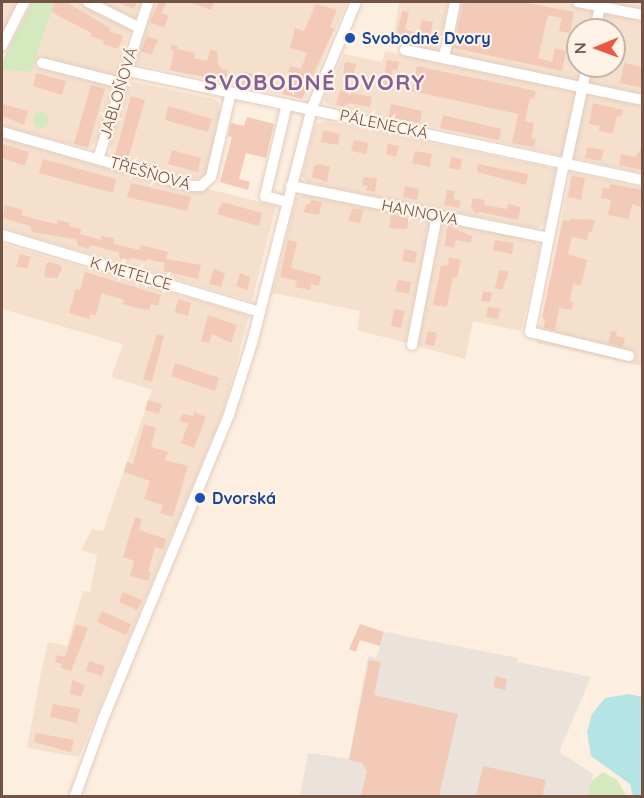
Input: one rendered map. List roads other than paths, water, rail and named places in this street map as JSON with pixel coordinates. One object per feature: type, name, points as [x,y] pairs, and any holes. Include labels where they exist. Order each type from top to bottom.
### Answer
[{"type":"street","points":[[2,46],[24,2]]},
{"type":"street","name":"JABLOŇOVÁ","points":[[88,2],[138,27]]},
{"type":"street","name":"JABLOŇOVÁ","points":[[98,159],[124,70],[148,2]]},
{"type":"street","points":[[75,796],[102,719],[225,426],[260,312],[312,108],[356,2]]},
{"type":"street","points":[[444,58],[455,2]]},
{"type":"street","points":[[578,2],[600,4],[642,15]]},
{"type":"street","points":[[405,50],[642,100]]},
{"type":"street","points":[[42,63],[121,83]]},
{"type":"street","name":"PÁLENECKÁ","points":[[124,70],[312,108],[642,180]]},
{"type":"street","points":[[585,78],[548,238],[530,330],[532,334],[629,356]]},
{"type":"street","name":"TŘEŠŇOVÁ","points":[[2,132],[192,186],[201,186],[211,177],[231,92]]},
{"type":"street","points":[[287,104],[265,196],[288,202]]},
{"type":"street","name":"HANNOVA","points":[[291,186],[548,238]]},
{"type":"street","points":[[412,345],[437,215]]},
{"type":"street","name":"K METELCE","points":[[2,235],[260,312]]},
{"type":"water","points":[[629,694],[642,697],[642,796],[633,796],[630,784],[591,756],[587,732],[592,714],[605,698]]},
{"type":"place","name":"Svobodné Dvory","points":[[350,38]]},
{"type":"place","name":"Dvorská","points":[[200,498]]},
{"type":"district","name":"SVOBODNÉ DVORY","points":[[315,83]]}]
